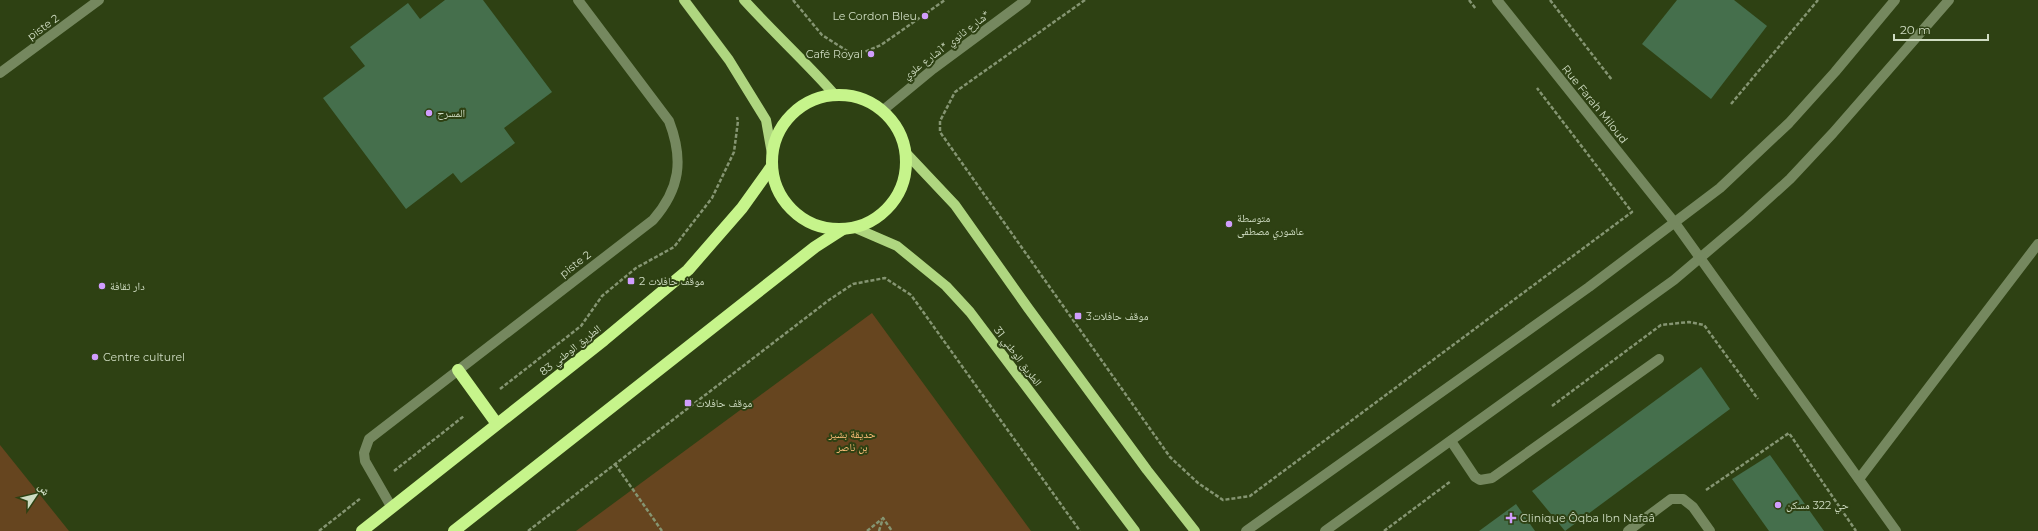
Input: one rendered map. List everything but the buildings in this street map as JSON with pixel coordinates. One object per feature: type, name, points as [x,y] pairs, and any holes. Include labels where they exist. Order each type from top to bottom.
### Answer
[{"type":"highway","points":[[835,95],[858,98],[875,105],[890,118],[900,134],[906,152],[905,175],[897,196],[883,214],[863,225],[848,228],[822,227],[803,219],[787,204],[776,186],[772,160],[779,132],[793,113],[812,100],[835,95]]},
{"type":"highway","name":"الطريق الوطني 83","points":[[362,531],[604,340],[688,270],[742,208],[772,160]]},
{"type":"highway","points":[[454,531],[815,247],[848,228]]},
{"type":"highway","points":[[458,370],[497,424]]},
{"type":"main road","points":[[684,0],[729,60],[766,120],[772,160]]},
{"type":"main road","points":[[744,0],[779,38],[803,59],[835,95]]},
{"type":"main road","points":[[906,152],[955,205],[1028,308],[1147,470],[1195,531]]},
{"type":"main road","name":"الطريق الوطني 31","points":[[848,228],[897,246],[946,286],[970,312],[1135,531]]},
{"type":"street","name":"piste 2","points":[[0,73],[99,0]]},
{"type":"street","name":"piste 2","points":[[392,508],[377,485],[365,461],[364,453],[369,439],[653,220],[664,207],[673,191],[677,174],[678,156],[675,138],[669,122],[578,0]]},
{"type":"street","name":"شارع ثانوي *1شارع علوي*","points":[[882,112],[933,69],[1026,0]]},
{"type":"street","name":"Rue Farah Miloud","points":[[1497,0],[1675,223],[1896,531]]},
{"type":"street","points":[[1246,531],[1589,287],[1720,188],[1789,123],[1835,72],[1895,0]]},
{"type":"street","points":[[1325,531],[1674,280],[1700,258],[1790,179],[1839,128],[1949,0]]},
{"type":"street","points":[[1858,479],[2038,244]]},
{"type":"street","points":[[1451,441],[1475,477],[1480,480],[1492,478],[1659,359]]},
{"type":"street","points":[[1628,531],[1671,499],[1683,499],[1693,507],[1710,531]]},
{"type":"path","points":[[793,0],[822,35],[855,56],[881,45],[945,0]]},
{"type":"path","points":[[1085,0],[955,92],[940,121],[940,132],[1170,457],[1198,483],[1224,500],[1250,496],[1632,212],[1536,87]]},
{"type":"path","points":[[1469,0],[1479,12]]},
{"type":"path","points":[[1550,0],[1612,80]]},
{"type":"path","points":[[1731,104],[1818,0]]},
{"type":"path","points":[[528,531],[829,300],[853,284],[885,278],[911,295],[1080,531]]},
{"type":"path","points":[[319,531],[482,403]]},
{"type":"path","points":[[1710,496],[1706,490],[1789,433],[1856,531]]},
{"type":"path","points":[[615,464],[662,531]]},
{"type":"path","points":[[867,531],[883,518]]},
{"type":"path","points":[[879,531],[883,518]]},
{"type":"path","points":[[883,518],[892,531]]},
{"type":"green space","name":"حديقة بشير بن ناصر","points":[[872,313],[1031,531],[576,531]]},
{"type":"green space","points":[[0,445],[69,531],[0,531]]},
{"type":"place","name":"Le Cordon Bleu","points":[[925,16]]},
{"type":"place","name":"Café Royal","points":[[871,54]]},
{"type":"place","name":"المسرح","points":[[429,113]]},
{"type":"place","name":"متوسطة عاشوري مصطفى","points":[[1229,224]]},
{"type":"place","name":"موقف حافلات 2","points":[[631,281]]},
{"type":"place","name":"دار ثقافة","points":[[102,286]]},
{"type":"place","name":"موقف حافلات3","points":[[1078,316]]},
{"type":"place","name":"Centre culturel","points":[[95,357]]},
{"type":"place","name":"موقف حافلات","points":[[688,403]]},
{"type":"place","name":"حي 322 مسكن","points":[[1778,505]]},
{"type":"place","name":"Clinique Ôqba Ibn Nafaâ","points":[[1511,518]]}]
